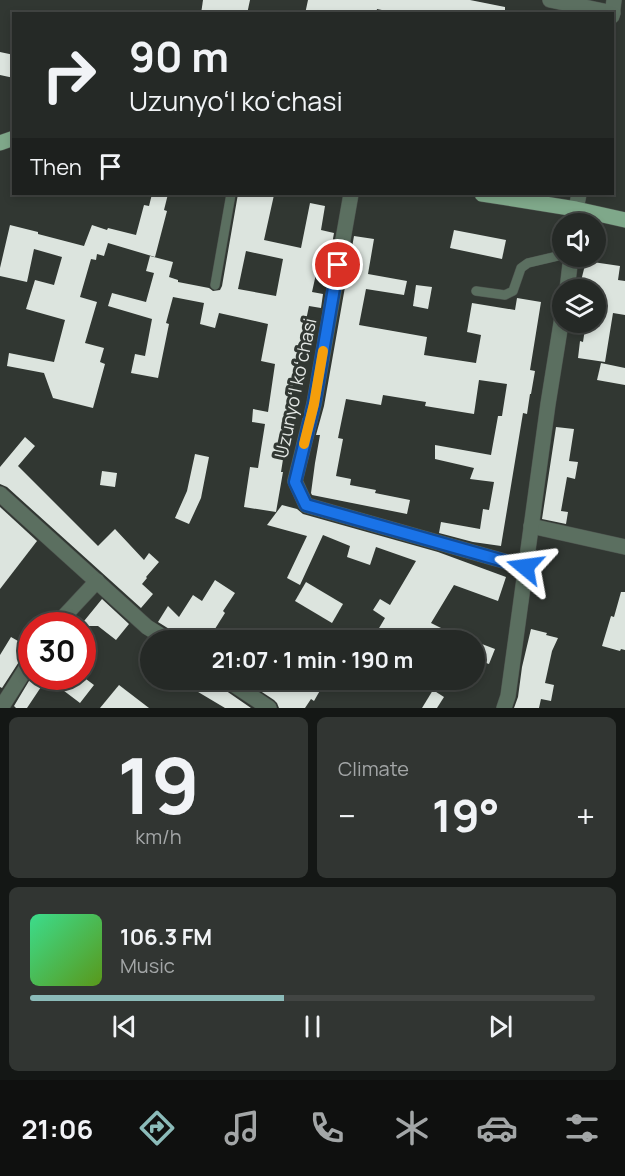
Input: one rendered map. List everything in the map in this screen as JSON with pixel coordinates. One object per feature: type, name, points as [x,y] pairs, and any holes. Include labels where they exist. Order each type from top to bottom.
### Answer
[{"type":"main road","points":[[486,195],[563,213]]},
{"type":"main road","points":[[606,218],[625,220]]},
{"type":"street","points":[[549,0],[613,10]]},
{"type":"street","name":"Uzunyoʻl koʻchasi","points":[[351,195],[314,404],[295,482],[306,505],[525,567]]},
{"type":"street","points":[[576,213],[579,195]]},
{"type":"street","points":[[504,708],[508,696],[559,333]]},
{"type":"street","points":[[0,494],[152,630]]},
{"type":"street","points":[[531,526],[625,548]]},
{"type":"street","points":[[69,612],[97,581]]},
{"type":"street","points":[[1,708],[18,681]]},
{"type":"street","points":[[242,690],[269,708]]},
{"type":"lane","points":[[215,285],[231,195]]},
{"type":"lane","points":[[476,291],[504,295],[513,291],[521,268],[528,263],[552,257]]},
{"type":"building","points":[[203,0],[250,0],[247,12],[201,12]]},
{"type":"building","points":[[308,0],[470,0],[505,7],[505,12],[391,12],[377,9],[376,12],[305,12]]},
{"type":"building","points":[[0,52],[12,55],[12,78],[0,75]]},
{"type":"building","points":[[152,195],[168,195],[164,210],[167,211],[155,257],[108,243],[104,256],[97,254],[96,260],[91,259],[80,297],[97,302],[85,343],[104,348],[100,362],[105,364],[93,408],[53,398],[44,373],[7,366],[9,353],[54,362],[65,320],[26,309],[35,280],[54,285],[62,257],[34,249],[27,282],[0,276],[10,225],[84,246],[92,225],[136,235],[144,205],[149,206]]},
{"type":"building","points":[[238,195],[274,195],[264,240],[301,248],[310,203],[325,206],[321,230],[334,233],[328,267],[318,265],[312,292],[323,294],[321,308],[309,306],[296,368],[276,512],[244,507],[250,467],[258,468],[265,424],[252,422],[253,409],[268,412],[275,364],[261,361],[268,324],[219,313],[215,328],[200,324],[204,303],[173,297],[166,323],[169,324],[158,378],[131,373],[135,354],[145,356],[152,319],[108,306],[112,293],[146,302],[154,273],[146,271],[150,256],[173,262],[169,277],[178,282],[209,288],[213,291],[220,290]],"holes":[[[246,251],[283,259],[276,296],[238,289]]]},
{"type":"building","points":[[454,230],[506,240],[502,259],[450,248]]},
{"type":"building","points":[[354,236],[374,239],[368,274],[407,281],[404,295],[366,289],[359,325],[427,337],[424,355],[476,363],[481,335],[467,332],[472,303],[515,310],[517,298],[541,302],[530,370],[535,371],[527,414],[523,413],[501,546],[473,542],[439,533],[441,522],[480,529],[483,509],[489,510],[494,482],[470,479],[474,468],[435,459],[435,445],[491,455],[498,416],[502,416],[507,384],[479,380],[474,414],[425,406],[426,402],[383,395],[381,405],[346,399],[338,438],[343,439],[336,476],[351,479],[350,485],[410,500],[407,514],[311,493],[320,435],[316,435],[324,406]]},
{"type":"building","points":[[606,264],[620,266],[618,280],[625,281],[625,315],[613,313],[605,362],[578,358],[580,341],[583,342],[584,333],[606,333],[606,279],[582,279],[584,267],[606,267]]},
{"type":"building","points":[[416,285],[432,287],[428,309],[413,306]]},
{"type":"building","points":[[601,363],[625,368],[625,385],[597,380]]},
{"type":"building","points":[[556,427],[574,429],[569,461],[578,462],[575,479],[567,477],[561,511],[568,512],[566,524],[542,519]]},
{"type":"building","points":[[25,437],[35,446],[18,466],[98,546],[115,529],[144,560],[149,553],[159,562],[142,584],[153,594],[141,608],[7,487],[0,484],[0,467]]},
{"type":"building","points":[[195,454],[209,457],[201,498],[189,524],[175,518],[187,491]]},
{"type":"building","points":[[102,471],[117,473],[115,487],[100,485]]},
{"type":"building","points":[[282,505],[297,509],[303,514],[438,552],[506,577],[498,601],[454,585],[431,623],[445,630],[378,630],[385,618],[373,610],[380,599],[390,605],[416,561],[376,547],[370,565],[347,557],[350,546],[323,535],[300,585],[287,578],[307,536],[267,525]]},
{"type":"building","points":[[0,507],[37,541],[0,589]]},
{"type":"building","points":[[215,580],[235,593],[214,630],[171,630],[158,622],[168,606],[179,617],[193,595],[202,601]]},
{"type":"building","points":[[306,582],[343,604],[332,623],[295,601]]},
{"type":"building","points":[[621,592],[625,592],[625,650],[620,651],[602,646]]},
{"type":"building","points":[[102,599],[129,624],[116,640],[96,626],[96,612],[91,612]]},
{"type":"building","points":[[531,629],[558,638],[552,651],[545,683],[554,685],[551,701],[541,699],[539,708],[514,708],[518,697]]},
{"type":"building","points":[[11,637],[18,641],[18,663],[2,688],[0,687],[0,655]]},
{"type":"building","points":[[485,645],[495,649],[489,664],[485,663]]},
{"type":"building","points":[[119,685],[149,708],[100,708]]},
{"type":"building","points":[[24,690],[39,690],[27,708],[14,706]]},
{"type":"building","points":[[63,690],[90,690],[80,703]]},
{"type":"building","points":[[195,690],[225,690],[251,708],[225,708]]},
{"type":"building","points":[[259,690],[301,690],[304,692],[305,690],[320,690],[314,701],[311,699],[305,708],[279,708],[274,700]]},
{"type":"building","points":[[433,690],[444,697],[437,708],[422,708]]},
{"type":"slow traffic","points":[[304,444],[323,351]]},
{"type":"route","points":[[338,265],[314,404],[295,482],[306,505],[525,567]]}]
